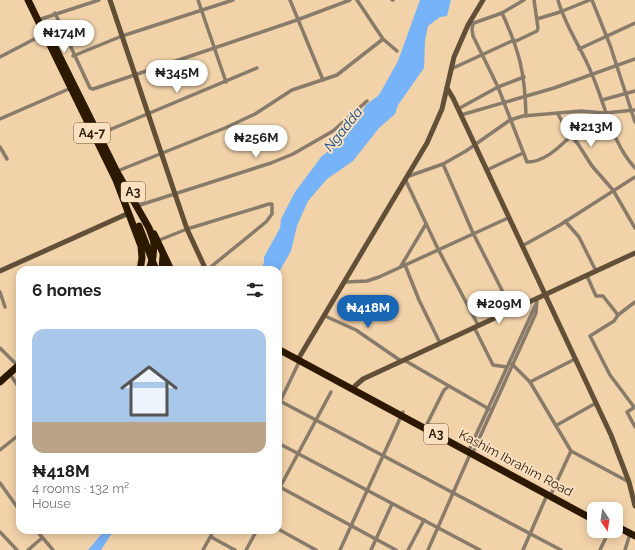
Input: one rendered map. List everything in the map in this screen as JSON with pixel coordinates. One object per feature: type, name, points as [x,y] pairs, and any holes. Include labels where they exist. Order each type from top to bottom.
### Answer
[{"type":"highway","name":"A4-7","points":[[28,0],[130,206],[152,266]]},
{"type":"highway","name":"A4-7","points":[[32,0],[117,172],[156,242]]},
{"type":"highway","name":"A3","points":[[91,117],[102,133],[120,170],[140,205],[156,242],[169,266]]},
{"type":"highway","name":"A4-7","points":[[116,180],[120,195],[129,213],[141,246],[141,266]]},
{"type":"highway","points":[[153,266],[156,242]]},
{"type":"highway","points":[[162,266],[163,253]]},
{"type":"highway","name":"Kashim Ibrahim Road","points":[[282,347],[402,414],[472,450]]},
{"type":"highway","name":"Kashim Ibrahim Road","points":[[282,351],[300,358],[355,386],[402,414],[427,424],[550,493],[587,512]]},
{"type":"highway","points":[[0,382],[16,369]]},
{"type":"highway","points":[[0,386],[12,377],[16,371]]},
{"type":"highway","name":"Kashim Ibrahim Road","points":[[550,493],[587,516]]},
{"type":"highway","points":[[623,531],[633,538]]},
{"type":"highway","points":[[623,534],[633,538]]},
{"type":"street","points":[[41,19],[55,13],[99,0]]},
{"type":"street","points":[[110,0],[174,194],[187,229],[205,266]]},
{"type":"street","points":[[198,0],[226,82]]},
{"type":"street","points":[[73,56],[122,36],[233,0]]},
{"type":"street","points":[[290,0],[323,80]]},
{"type":"street","points":[[55,13],[73,56],[90,88],[93,89],[214,49],[350,0]]},
{"type":"street","points":[[357,0],[383,39],[397,52]]},
{"type":"street","points":[[282,397],[300,358],[409,176],[437,122],[447,88],[450,69],[470,24],[483,0]]},
{"type":"street","points":[[470,24],[502,13],[524,0]]},
{"type":"street","points":[[450,69],[537,31],[538,28],[534,0]]},
{"type":"street","points":[[558,0],[562,12],[592,75],[606,113],[619,142],[635,168]]},
{"type":"street","points":[[537,19],[562,12],[591,0],[607,35],[633,111],[635,122]]},
{"type":"street","points":[[502,13],[522,63],[526,96],[526,116]]},
{"type":"street","points":[[579,49],[635,23]]},
{"type":"street","points":[[470,24],[473,36],[498,87],[527,162],[533,161],[552,152],[571,136]]},
{"type":"street","points":[[0,57],[44,34]]},
{"type":"street","points":[[120,170],[225,128],[255,114],[292,90],[337,75],[348,68],[383,39]]},
{"type":"street","points":[[461,115],[554,88],[617,66],[635,58]]},
{"type":"street","points":[[102,133],[257,68]]},
{"type":"street","points":[[458,109],[498,87],[524,77]]},
{"type":"street","points":[[0,119],[71,88]]},
{"type":"street","points":[[447,88],[487,170],[508,218],[576,359],[617,449],[629,482],[635,506]]},
{"type":"street","points":[[602,100],[635,91]]},
{"type":"street","points":[[140,205],[271,163],[293,154],[333,131],[367,102]]},
{"type":"street","points":[[409,176],[443,164],[475,145],[510,120],[526,116],[581,111],[606,113],[633,111]]},
{"type":"street","points":[[558,114],[571,136],[598,174],[613,190],[635,228]]},
{"type":"street","points":[[0,147],[7,159]]},
{"type":"street","points":[[487,170],[523,153]]},
{"type":"street","points":[[443,164],[473,233],[512,310]]},
{"type":"street","points":[[522,246],[635,177]]},
{"type":"street","points":[[406,181],[476,326],[493,365],[507,367]]},
{"type":"street","points":[[156,242],[187,229],[272,204],[272,214],[266,222],[212,266]]},
{"type":"street","points":[[0,271],[129,213]]},
{"type":"street","points":[[346,282],[367,281],[508,218]]},
{"type":"street","points":[[565,221],[579,237],[596,271]]},
{"type":"street","points":[[403,266],[426,224]]},
{"type":"street","points":[[355,386],[363,379],[403,360],[512,310],[537,301],[545,295],[635,253]]},
{"type":"street","points":[[403,266],[440,343]]},
{"type":"street","points":[[587,276],[596,296],[603,296],[618,315]]},
{"type":"street","points":[[0,292],[1,299],[5,307]]},
{"type":"street","points":[[472,450],[536,313],[537,301]]},
{"type":"street","points":[[428,550],[454,494],[507,367],[537,301]]},
{"type":"street","points":[[635,302],[618,315],[614,321],[590,337],[610,375],[635,407],[627,412],[635,427]]},
{"type":"street","points":[[325,316],[356,330],[403,360],[489,409]]},
{"type":"street","points":[[0,348],[16,364]]},
{"type":"street","points":[[530,382],[576,359]]},
{"type":"street","points":[[512,364],[530,382],[557,425],[571,451],[587,461],[629,482]]},
{"type":"street","points":[[12,377],[16,383]]},
{"type":"street","points":[[427,424],[444,390],[449,386]]},
{"type":"street","points":[[282,482],[331,392]]},
{"type":"street","points":[[282,402],[561,550]]},
{"type":"street","points":[[557,425],[596,403]]},
{"type":"street","points":[[340,550],[402,414]]},
{"type":"street","points":[[0,450],[16,437]]},
{"type":"street","points":[[282,445],[480,550]]},
{"type":"street","points":[[523,550],[571,451]]},
{"type":"street","points":[[0,483],[2,491],[16,507]]},
{"type":"street","points":[[282,490],[396,550]]},
{"type":"street","points":[[370,550],[392,504]]},
{"type":"street","points":[[408,550],[424,520]]},
{"type":"street","points":[[282,531],[316,550]]},
{"type":"street","points":[[0,532],[17,550]]},
{"type":"street","points":[[39,534],[53,550]]},
{"type":"street","points":[[203,550],[212,534]]},
{"type":"street","points":[[246,550],[255,534]]},
{"type":"street","points":[[210,537],[235,550]]},
{"type":"street","points":[[28,550],[42,538]]},
{"type":"street","points":[[600,550],[606,538]]},
{"type":"street","points":[[625,550],[633,538]]},
{"type":"water","points":[[420,0],[451,0],[447,16],[440,17],[428,26],[425,41],[424,68],[398,105],[395,114],[379,128],[353,161],[327,179],[308,201],[297,226],[291,251],[282,267],[262,266],[264,257],[280,228],[281,219],[295,192],[321,157],[346,137],[366,105],[379,95],[398,61]]},
{"type":"water","points":[[102,534],[111,534],[101,550],[88,550]]},
{"type":"water label","name":"Ngadda","points":[[343,129]]}]
